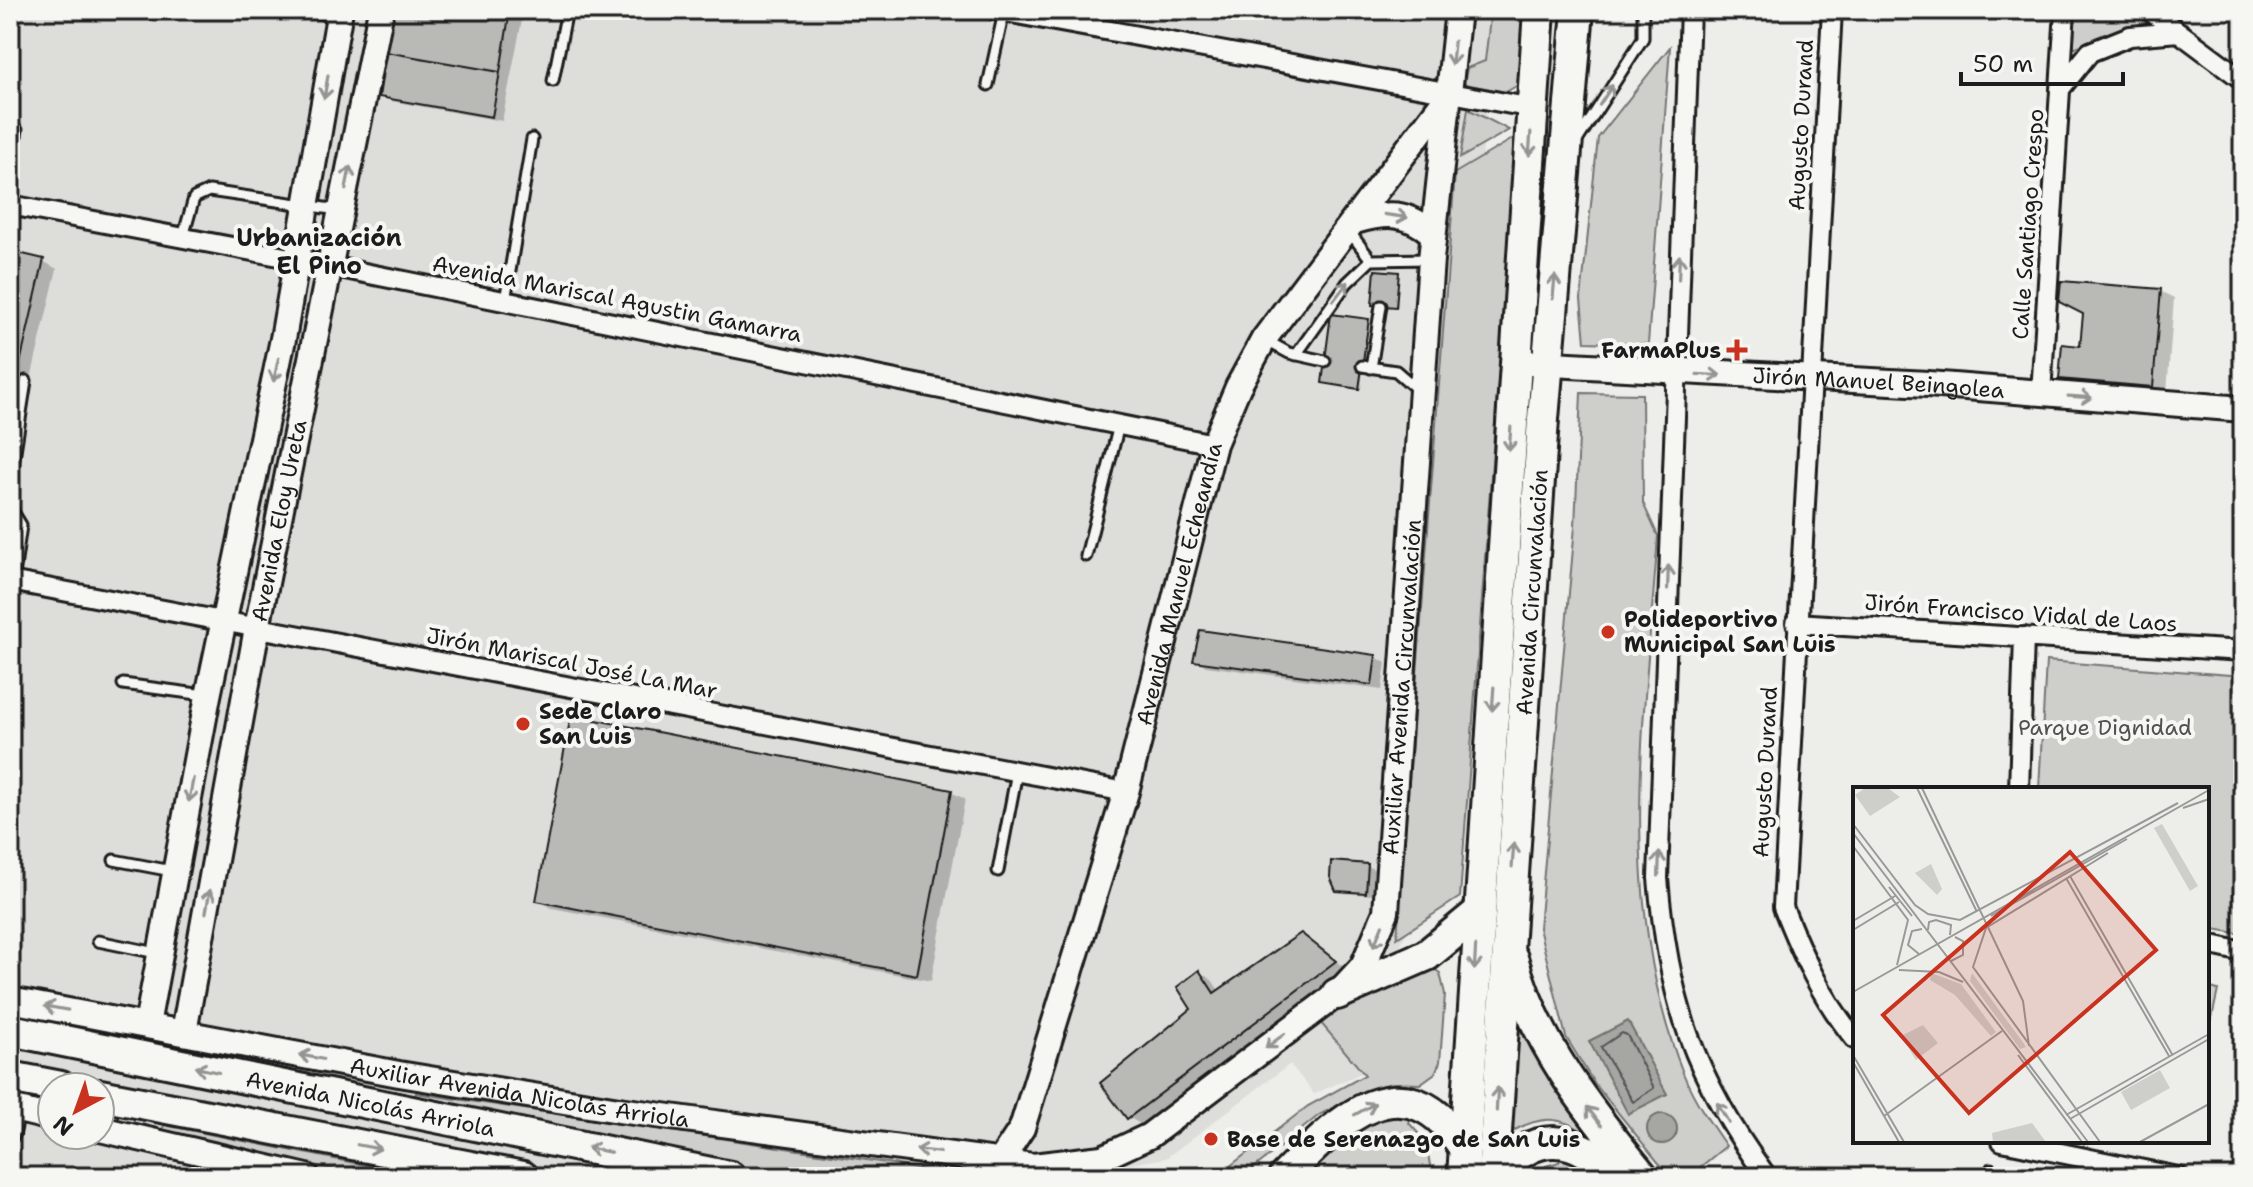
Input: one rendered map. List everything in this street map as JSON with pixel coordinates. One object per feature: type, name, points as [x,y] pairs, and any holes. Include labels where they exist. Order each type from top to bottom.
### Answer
[{"type":"main road","name":"Avenida Circunvalación","points":[[1464,1163],[1539,10]]},
{"type":"main road","name":"Avenida Circunvalación","points":[[1495,1177],[1507,933],[1547,364],[1578,10]]},
{"type":"main road","points":[[1337,994],[1427,955],[1478,913]]},
{"type":"main road","points":[[1507,933],[1518,980],[1546,1043],[1579,1097],[1643,1177]]},
{"type":"main road","name":"Avenida Nicolás Arriola","points":[[10,1030],[730,1177]]},
{"type":"main road","points":[[10,1077],[36,1082]]},
{"type":"main road","name":"Avenida Nicolás Arriola","points":[[116,1098],[523,1177]]},
{"type":"main road","points":[[1284,1177],[1353,1115],[1387,1099],[1412,1102],[1436,1115],[1464,1163]]},
{"type":"main road","points":[[1495,1177],[1528,1147],[1556,1141],[1586,1152],[1614,1177]]},
{"type":"street","name":"Avenida Eloy Ureta","points":[[184,1032],[257,628],[381,10]]},
{"type":"street","name":"Auxiliar Avenida Circunvalación","points":[[1032,1171],[1102,1158],[1149,1136],[1337,994],[1363,966],[1380,932],[1390,866],[1433,234],[1458,10]]},
{"type":"street","points":[[1690,10],[1674,373],[1658,878],[1663,935],[1675,998],[1695,1058],[1728,1121],[1767,1177]]},
{"type":"street","name":"Augusto Durand","points":[[1832,10],[1796,623],[1783,907],[1806,965],[1835,1015],[1853,1037]]},
{"type":"street","name":"Calle Santiago Crespo","points":[[2041,394],[2065,10]]},
{"type":"street","points":[[2149,10],[2243,80]]},
{"type":"street","points":[[999,11],[1448,95],[1533,108]]},
{"type":"street","name":"Avenida Eloy Ureta","points":[[147,1025],[208,696],[283,339],[339,16]]},
{"type":"street","points":[[2060,89],[2090,52],[2130,36],[2179,32]]},
{"type":"street","points":[[333,47],[372,54]]},
{"type":"street","name":"Avenida Manuel Echeandía","points":[[1000,1169],[1022,1128],[1126,792],[1214,444],[1238,387],[1264,339],[1448,95]]},
{"type":"street","name":"Avenida Mariscal Agustin Gamarra","points":[[10,205],[295,259],[1214,444]]},
{"type":"street","points":[[1352,225],[1388,212],[1416,219],[1433,234]]},
{"type":"street","points":[[283,339],[315,346]]},
{"type":"street","name":"Jirón Manuel Beingolea","points":[[1514,361],[2243,409]]},
{"type":"street","points":[[243,523],[277,531]]},
{"type":"street","name":"Jirón Mariscal José La Mar","points":[[11,582],[1126,792]]},
{"type":"street","name":"Jirón Francisco Vidal de Laos","points":[[1796,623],[2243,651]]},
{"type":"street","points":[[2019,787],[2024,637]]},
{"type":"street","points":[[199,748],[234,754]]},
{"type":"street","points":[[165,929],[201,937]]},
{"type":"street","points":[[2209,944],[2243,952]]},
{"type":"street","name":"Auxiliar Avenida Nicolás Arriola","points":[[10,1000],[399,1074],[1000,1169],[1032,1171]]},
{"type":"street","points":[[12,1117],[36,1118]]},
{"type":"street","points":[[1022,1128],[1032,1171]]},
{"type":"street","points":[[116,1133],[307,1177]]},
{"type":"street","points":[[2009,1143],[2113,1171],[2178,1177]]},
{"type":"lane","points":[[314,10],[339,16]]},
{"type":"lane","points":[[553,81],[567,10]]},
{"type":"lane","points":[[1564,160],[1643,38],[1643,10]]},
{"type":"lane","points":[[988,85],[999,11]]},
{"type":"lane","points":[[10,171],[17,130]]},
{"type":"lane","points":[[505,301],[532,139]]},
{"type":"lane","points":[[183,237],[194,198],[209,191],[305,203],[341,211]]},
{"type":"lane","points":[[1352,225],[1371,260]]},
{"type":"lane","points":[[1385,270],[1388,258]]},
{"type":"lane","points":[[1296,355],[1347,283],[1371,260],[1431,259]]},
{"type":"lane","points":[[1381,306],[1367,367],[1405,376],[1421,394]]},
{"type":"lane","points":[[1264,339],[1296,355],[1325,361]]},
{"type":"lane","points":[[10,483],[26,381]]},
{"type":"lane","points":[[1086,556],[1119,425]]},
{"type":"lane","points":[[10,507],[21,525],[11,582]]},
{"type":"lane","points":[[123,684],[208,696]]},
{"type":"lane","points":[[998,871],[1017,772]]},
{"type":"lane","points":[[114,860],[176,871]]},
{"type":"lane","points":[[98,941],[161,954]]},
{"type":"shaded area","points":[[10,10],[1496,10],[1456,438],[1437,873],[1371,1002],[1329,1034],[1361,1073],[1314,1094],[1290,1064],[1166,1158],[1053,1177],[10,1177]]},
{"type":"green space","points":[[1491,10],[1523,10],[1518,85],[1506,92],[1464,84],[1467,68],[1485,61]]},
{"type":"green space","points":[[2076,10],[2134,10],[2148,21],[2073,48]]},
{"type":"green space","points":[[1670,47],[1648,344],[1585,342],[1581,299],[1598,138]]},
{"type":"green space","points":[[1468,109],[1509,130],[1460,158]]},
{"type":"green space","points":[[1516,137],[1460,897],[1397,938],[1455,173]]},
{"type":"green space","name":"Polideportivo Municipal San Luis","points":[[1581,393],[1642,394],[1643,503],[1658,536],[1642,739],[1640,807],[1642,875],[1649,942],[1662,1008],[1683,1073],[1697,1102],[1726,1146],[1688,1177],[1670,1177],[1594,1083],[1566,1037],[1539,928],[1575,526]]},
{"type":"green space","name":"Parque Dignidad","points":[[2046,661],[2243,676],[2243,934],[2209,928],[2209,787],[2039,787]]},
{"type":"green space","points":[[1430,966],[1440,973],[1445,994],[1440,1062],[1435,1073],[1420,1084],[1393,1083],[1363,1092],[1319,1115],[1243,1177],[1216,1177],[1308,1106],[1365,1075],[1320,1022],[1350,1002]]},
{"type":"green space","points":[[2209,988],[2218,990],[2209,1032]]},
{"type":"green space","points":[[1515,992],[1600,1143],[1575,1127],[1553,1120],[1530,1123],[1504,1136]]},
{"type":"green space","points":[[416,1093],[893,1164],[953,1177],[790,1177],[412,1102]]},
{"type":"green space","points":[[1380,1110],[1411,1118],[1409,1123],[1426,1142],[1432,1177],[1293,1177]]},
{"type":"green space","points":[[164,1125],[425,1177],[369,1177],[162,1132]]},
{"type":"green space","points":[[1562,1153],[1601,1177],[1536,1177],[1546,1166],[1559,1162]]},
{"type":"water","points":[[1628,1021],[1667,1094],[1628,1114],[1589,1041]]},
{"type":"water","points":[[1662,1114],[1668,1115],[1676,1123],[1676,1135],[1668,1143],[1662,1144],[1656,1143],[1648,1135],[1647,1129],[1648,1123],[1656,1115]]},
{"type":"building","points":[[394,10],[510,10],[500,72],[386,52]]},
{"type":"building","points":[[386,52],[500,72],[492,117],[379,97]]},
{"type":"building","points":[[10,251],[44,259],[15,385],[10,383]]},
{"type":"building","points":[[1375,270],[1399,272],[1396,307],[1372,305]]},
{"type":"building","points":[[2061,281],[2161,289],[2153,387],[2059,379],[2062,344],[2080,346],[2083,314],[2059,302]]},
{"type":"building","points":[[1331,314],[1369,319],[1359,389],[1322,383]]},
{"type":"building","points":[[1200,630],[1376,655],[1372,685],[1193,661]]},
{"type":"building","points":[[571,715],[952,790],[917,975],[536,901]]},
{"type":"building","points":[[1331,861],[1368,864],[1366,893],[1336,891],[1330,877]]},
{"type":"building","points":[[1301,933],[1336,961],[1127,1119],[1100,1083],[1191,1009],[1177,987],[1199,970],[1214,993]]},
{"type":"place","name":"FarmaPlus","points":[[1737,350]]},
{"type":"place","name":"Polideportivo Municipal San Luis","points":[[1608,632]]},
{"type":"place","name":"Sede Claro San Luis","points":[[523,724]]},
{"type":"place","name":"Base de Serenazgo de San Luis","points":[[1211,1139]]},
{"type":"district","name":"Urbanización El Pino","points":[[319,252]]}]
